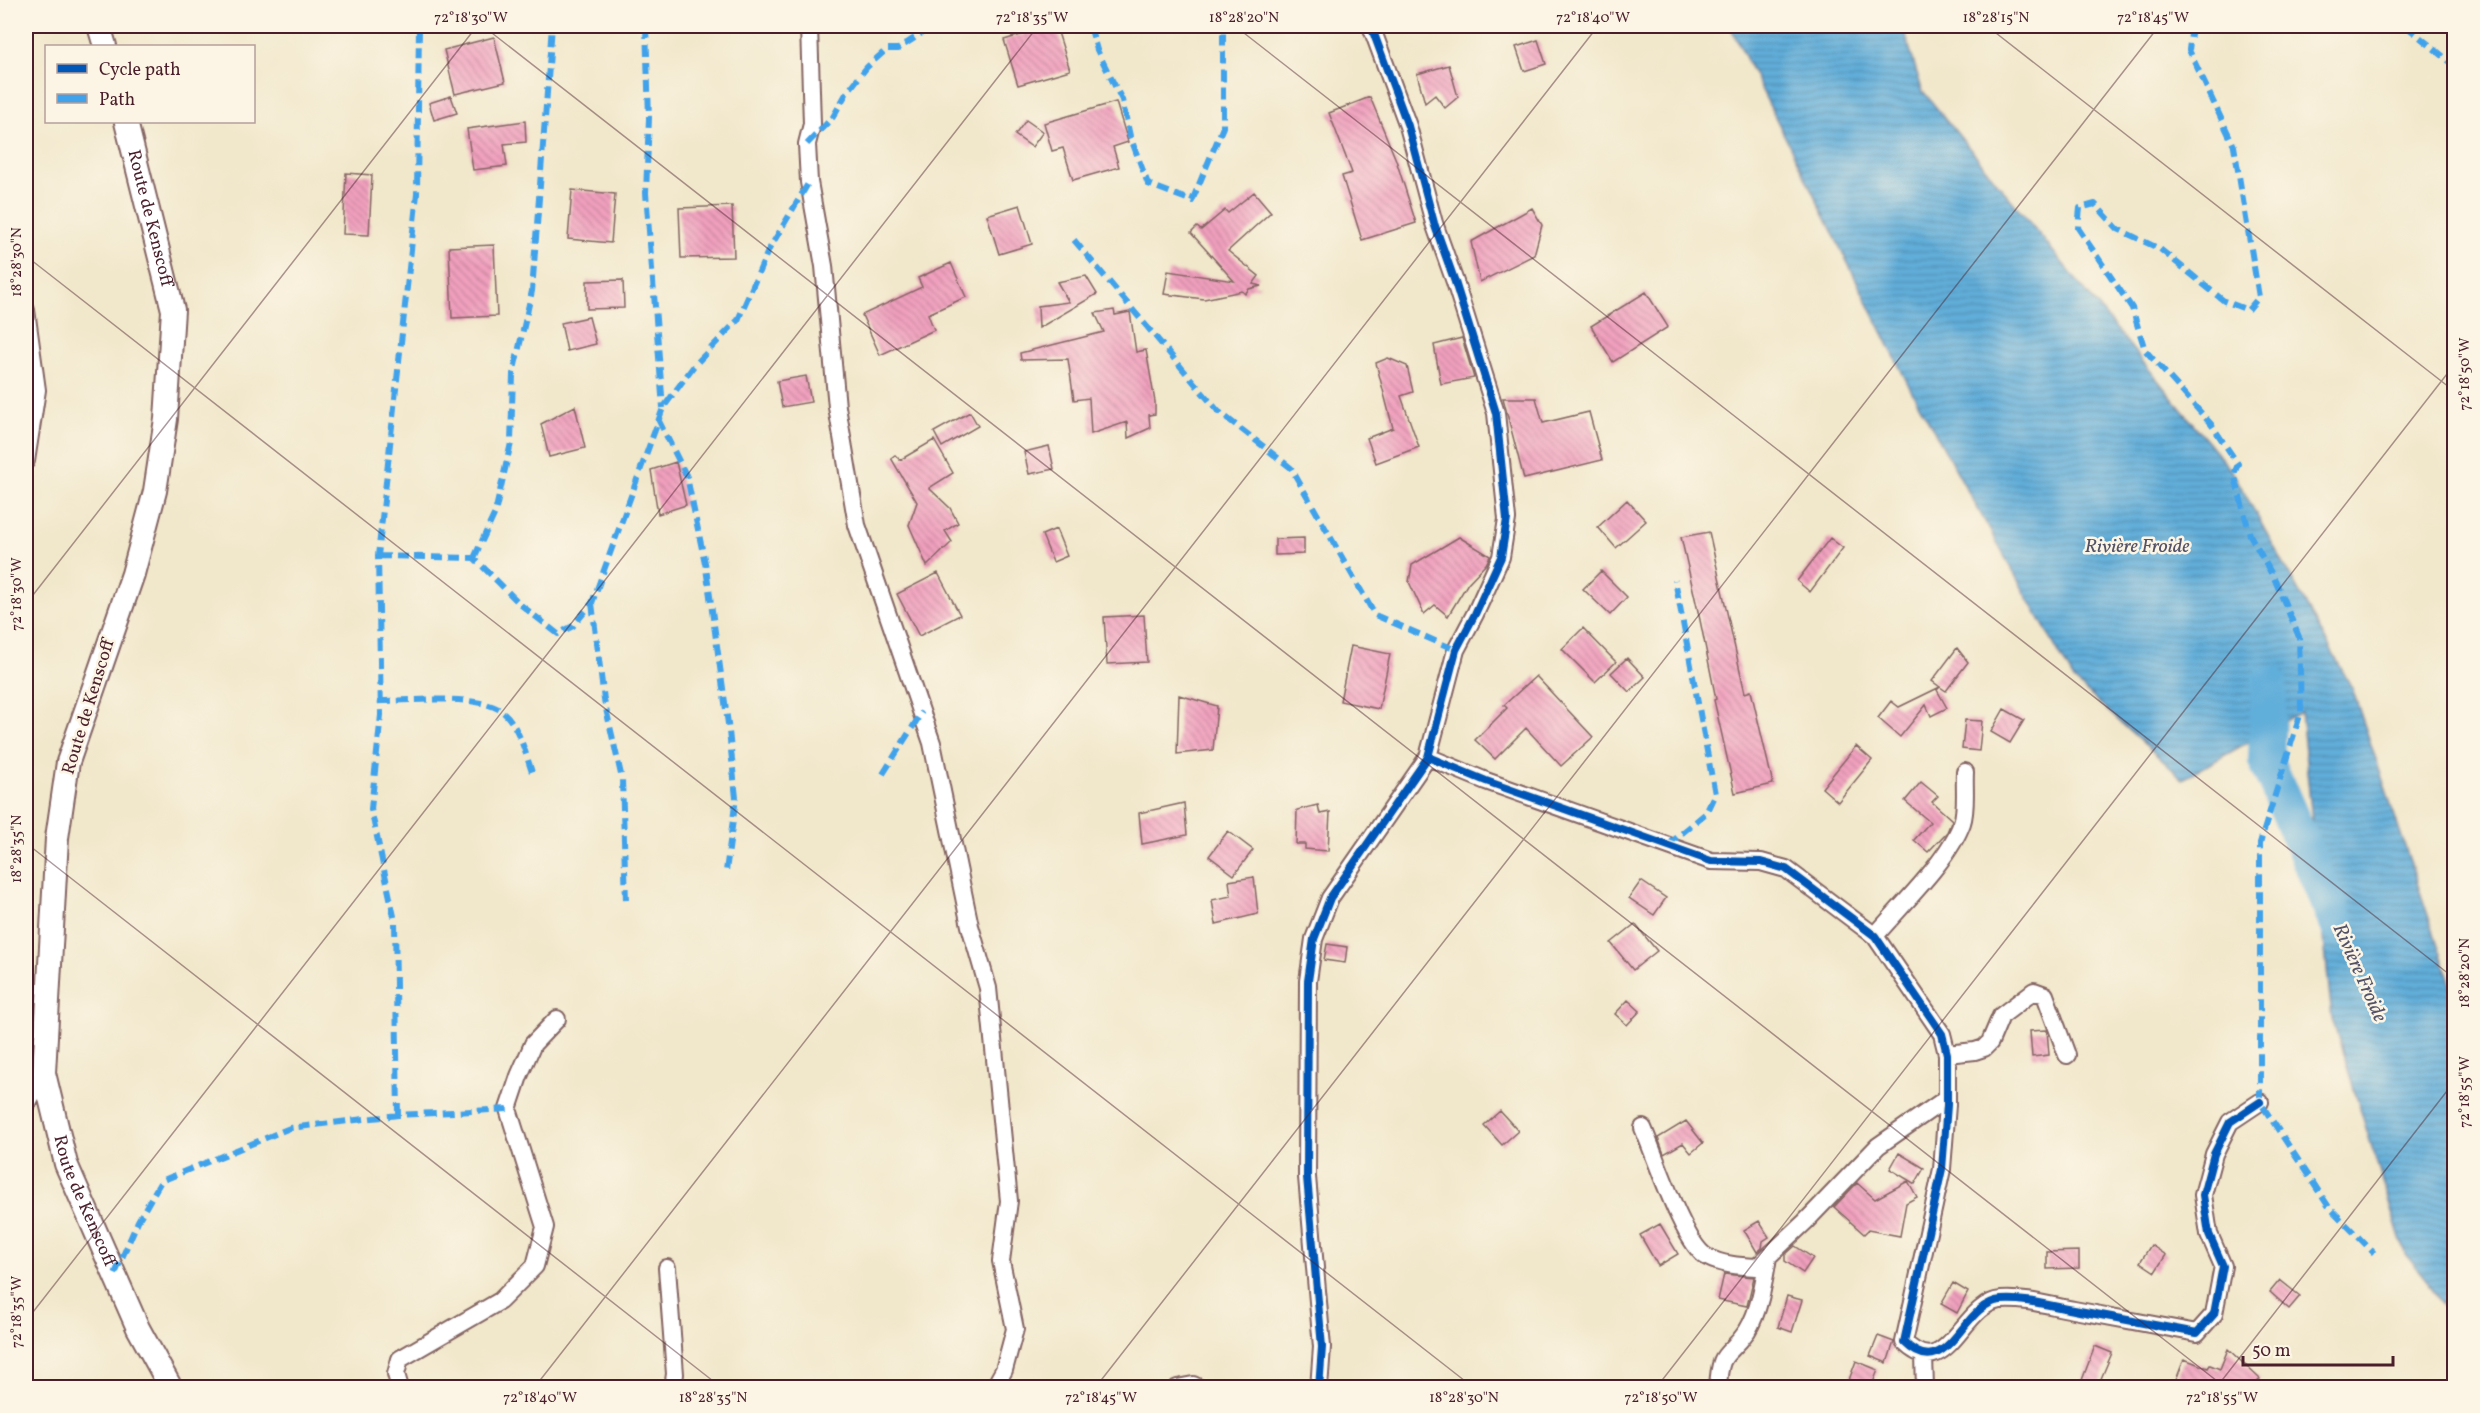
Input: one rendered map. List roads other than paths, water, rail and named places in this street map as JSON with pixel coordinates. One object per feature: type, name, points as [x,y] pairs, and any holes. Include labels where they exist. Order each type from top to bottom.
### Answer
[{"type":"main road","points":[[99,26],[105,45]]},
{"type":"main road","name":"Route de Kenscoff","points":[[126,123],[173,310],[166,419],[155,491],[133,574],[68,762],[57,838],[44,1073],[66,1164],[138,1328],[171,1388]]},
{"type":"street","points":[[810,26],[812,124],[807,144],[809,182],[824,266],[837,407],[857,525],[932,743],[970,926],[988,988],[1009,1201],[1001,1261],[1015,1329],[1004,1370],[994,1388]]},
{"type":"street","points":[[1319,1388],[1322,1347],[1307,1178],[1308,981],[1314,939],[1330,898],[1428,757],[1455,650],[1475,614],[1501,557],[1508,519],[1496,413],[1434,223],[1411,136],[1371,26]]},
{"type":"street","points":[[26,310],[37,390],[26,460]]},
{"type":"street","points":[[1428,757],[1486,782],[1711,861],[1761,862],[1786,869],[1875,936],[1942,1034],[1947,1054],[1947,1098],[1942,1169],[1904,1342],[1912,1351],[1924,1356],[1938,1354],[1985,1305],[2000,1300],[2029,1302],[2197,1333],[2214,1314],[2223,1266],[2209,1234],[2203,1195],[2214,1154],[2230,1122],[2260,1102]]},
{"type":"street","points":[[1875,936],[1942,858],[1956,835],[1963,821],[1965,772]]},
{"type":"street","points":[[1947,1054],[1975,1052],[1984,1048],[1990,1041],[2001,1016],[2034,991],[2045,994],[2067,1055]]},
{"type":"street","points":[[400,1388],[396,1374],[400,1359],[500,1301],[535,1266],[545,1227],[508,1109],[533,1044],[557,1019]]},
{"type":"street","points":[[26,1106],[44,1073]]},
{"type":"street","points":[[1643,1128],[1689,1240],[1705,1257],[1730,1265],[1757,1267],[1878,1146],[1947,1098]]},
{"type":"street","points":[[1718,1388],[1719,1365],[1726,1352],[1748,1330],[1762,1291],[1768,1257]]},
{"type":"street","points":[[667,1268],[675,1374],[673,1388]]},
{"type":"street","points":[[1924,1356],[1925,1388]]},
{"type":"street","points":[[1177,1388],[1183,1385],[1199,1388]]},
{"type":"water","name":"Rivière Froide","points":[[1730,26],[1903,26],[1922,90],[2234,474],[2352,688],[2454,993],[2454,1324],[2425,1278],[2405,1254],[2332,1018],[2301,712],[2183,779],[2074,680],[1911,390]]},
{"type":"waterway","name":"Rivière Froide","points":[[2269,683],[2266,760],[2338,925]]}]
